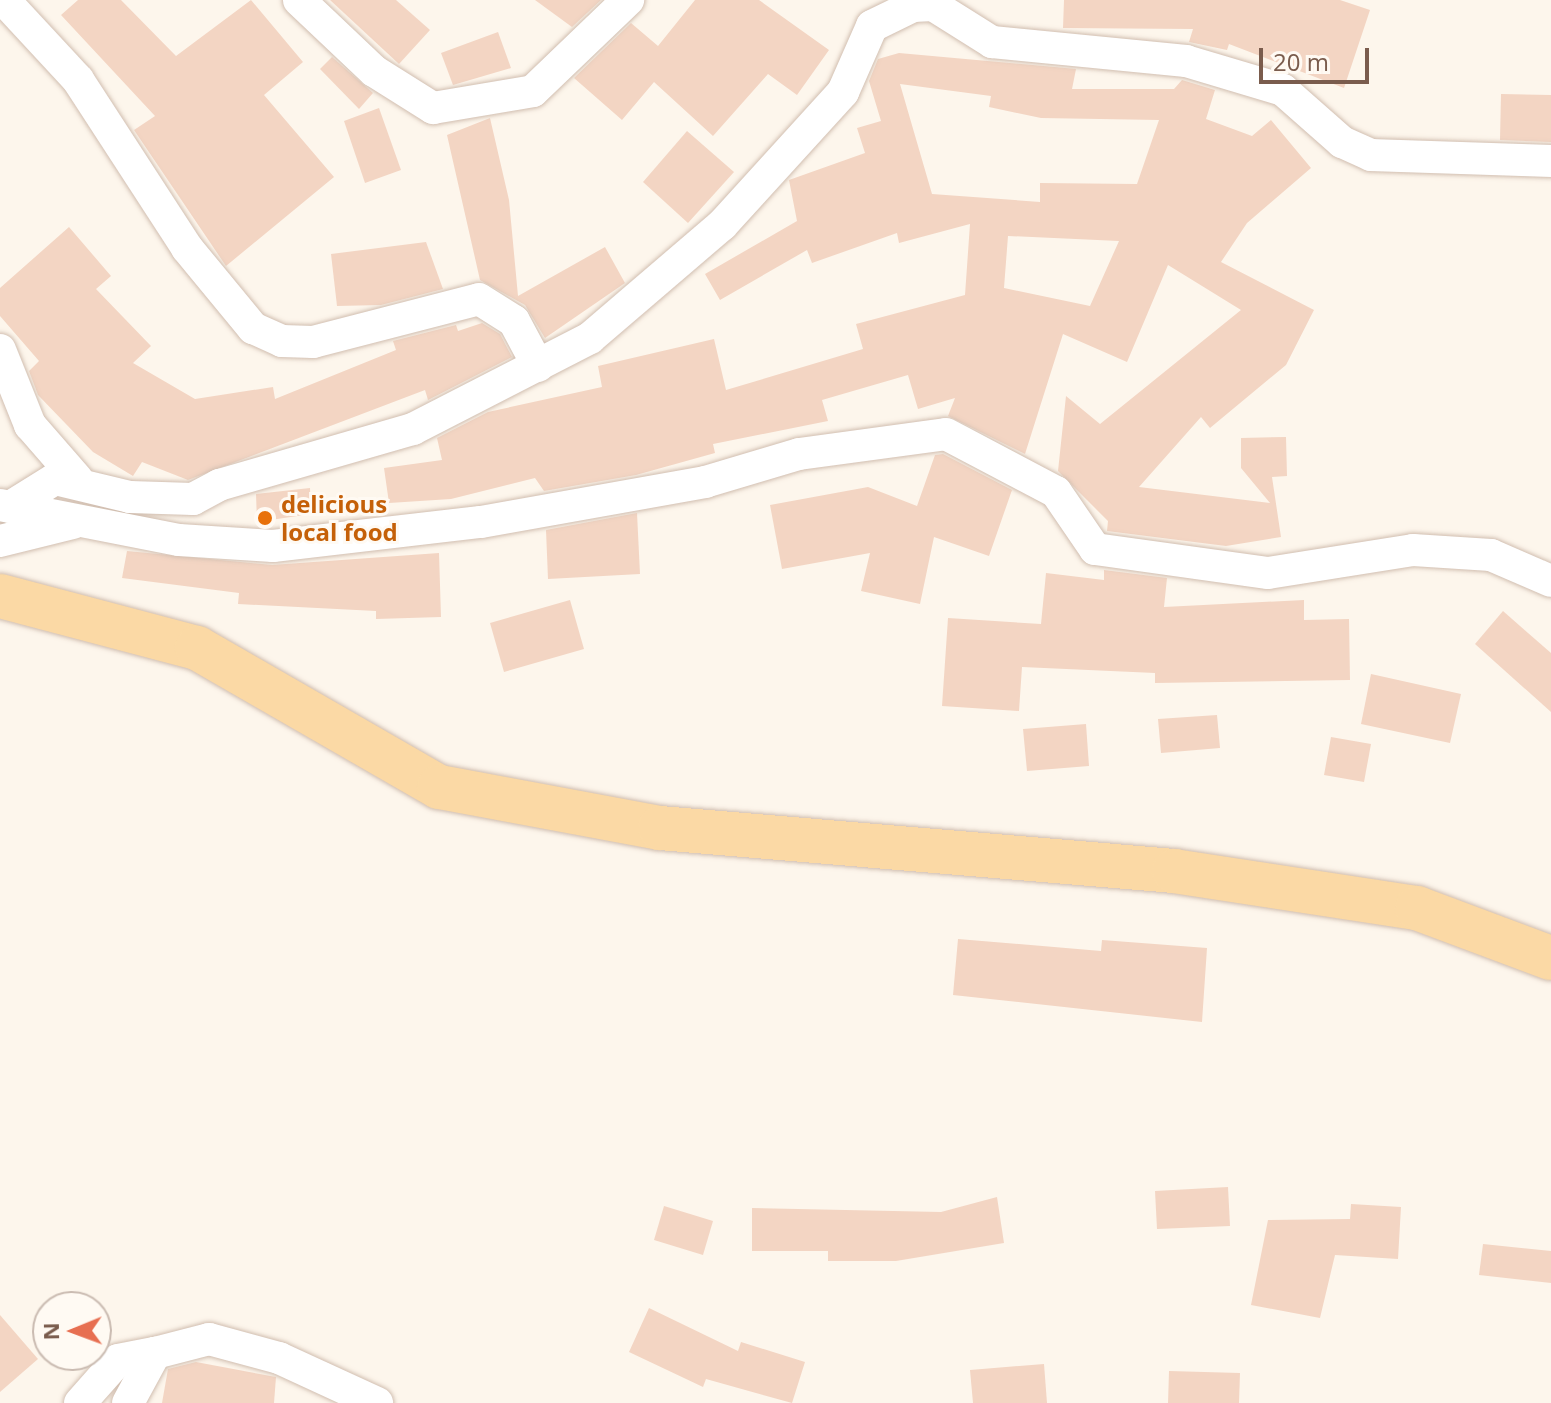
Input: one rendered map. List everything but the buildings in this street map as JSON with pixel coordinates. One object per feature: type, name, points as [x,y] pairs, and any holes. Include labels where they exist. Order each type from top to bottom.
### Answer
[{"type":"main road","points":[[0,596],[197,648],[439,787],[660,828],[1174,871],[1417,908],[1551,958]]},
{"type":"street","points":[[4,0],[78,80],[187,248],[253,328],[282,341],[313,342],[479,299],[514,321],[538,366]]},
{"type":"street","points":[[299,0],[374,71],[433,108],[533,91],[628,0]]},
{"type":"street","points":[[5,506],[35,486],[77,479],[130,497],[193,499],[219,485],[413,429],[538,366],[630,309],[722,225],[843,92],[872,26],[913,6],[933,5],[992,42],[1186,61],[1283,90],[1342,142],[1371,155],[1551,161]]},
{"type":"street","points":[[0,350],[30,425],[77,479]]},
{"type":"street","points":[[5,506],[80,522],[234,546],[317,542],[481,522],[705,482],[799,454],[946,434],[1056,492],[1095,549],[1268,573],[1413,550],[1475,554],[1551,581]]},
{"type":"street","points":[[0,541],[80,522]]},
{"type":"street","points":[[80,1403],[118,1360],[209,1339],[279,1358],[377,1403]]},
{"type":"street","points":[[128,1403],[155,1353]]},
{"type":"place","name":"delicious local food","points":[[265,518]]}]
